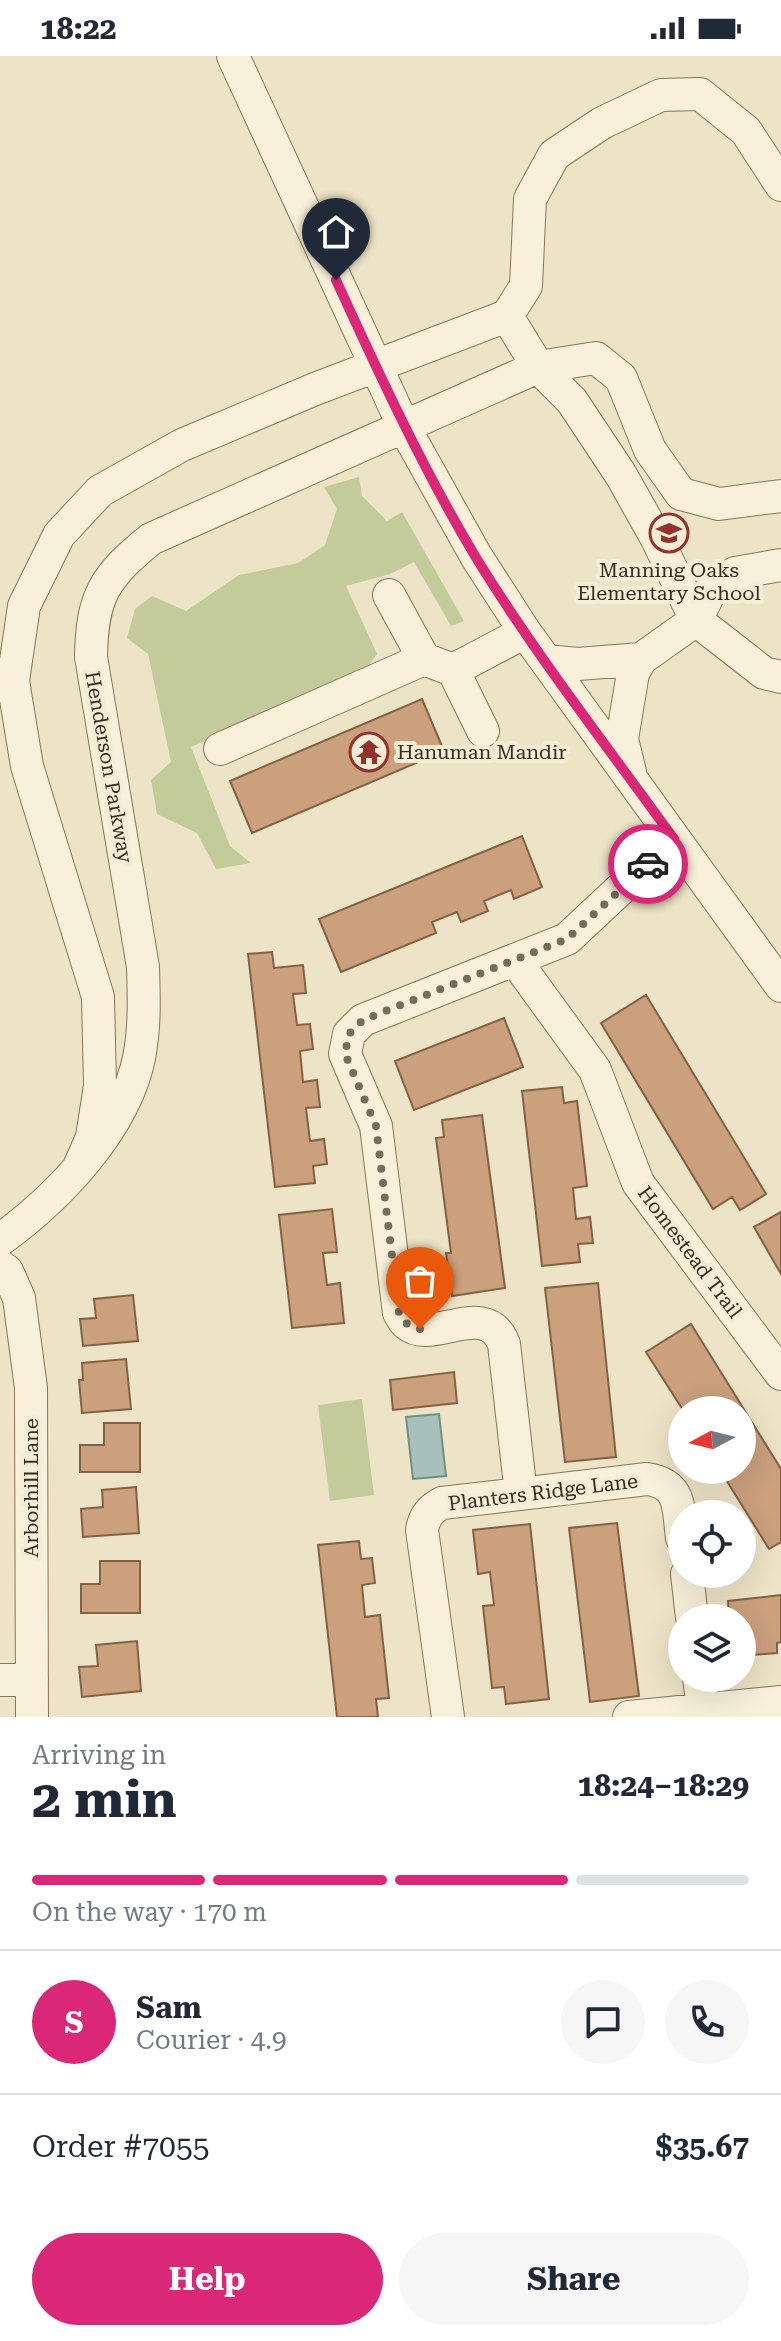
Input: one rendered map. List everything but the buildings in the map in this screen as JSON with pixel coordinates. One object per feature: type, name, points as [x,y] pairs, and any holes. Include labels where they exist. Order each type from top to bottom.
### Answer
[{"type":"street","points":[[233,56],[404,427],[476,556],[525,632],[781,986]]},
{"type":"street","points":[[79,1167],[92,1137],[100,1086],[98,997],[27,766],[13,681],[24,606],[59,535],[100,491],[182,445],[507,316],[526,286],[530,199],[554,155],[602,123],[661,95],[700,94],[746,131],[781,185]]},
{"type":"street","points":[[507,316],[538,367],[572,401],[621,475],[657,539],[696,620],[764,673],[781,677]]},
{"type":"street","name":"Henderson Parkway","points":[[0,1240],[34,1215],[79,1167],[121,1107],[138,1061],[145,1016],[143,967],[91,657],[92,623],[101,594],[121,563],[151,539],[538,367],[596,358],[621,378],[650,450],[681,494],[719,504],[781,496]]},
{"type":"street","points":[[631,779],[622,739],[633,673],[641,659],[696,620],[712,588],[735,573],[781,565]]},
{"type":"street","points":[[389,595],[483,731]]},
{"type":"street","points":[[220,749],[525,632]]},
{"type":"street","points":[[546,661],[578,664],[641,659]]},
{"type":"street","points":[[521,1494],[504,1344],[499,1332],[492,1326],[479,1323],[420,1329],[407,1324],[399,1313],[376,1126],[345,1054],[349,1034],[363,1020],[567,939],[674,839]]},
{"type":"street","name":"Homestead Trail","points":[[515,960],[595,1070],[638,1183],[781,1374]]},
{"type":"street","name":"Arborhill Lane","points":[[0,1266],[7,1271],[19,1298],[31,1388],[32,1717]]},
{"type":"street","name":"Planters Ridge Lane","points":[[448,1717],[422,1530],[424,1520],[433,1508],[442,1503],[647,1479],[661,1481],[673,1490],[677,1500]]},
{"type":"street","points":[[0,1680],[32,1680]]},
{"type":"street","points":[[629,1717],[701,1694],[781,1702]]},
{"type":"green space","points":[[359,477],[362,496],[387,521],[402,512],[464,621],[451,626],[414,562],[390,574],[346,586],[377,654],[365,671],[191,747],[230,846],[251,863],[216,869],[197,833],[157,814],[151,780],[171,762],[148,654],[127,638],[135,609],[152,596],[186,611],[239,575],[298,563],[325,545],[337,509],[324,487]]},
{"type":"green space","points":[[362,1399],[374,1495],[330,1501],[318,1405]]},
{"type":"water","points":[[439,1414],[446,1476],[413,1479],[406,1417]]},
{"type":"way so far","points":[[420,1329],[407,1324],[399,1313],[376,1126],[345,1054],[349,1034],[363,1020],[567,939],[648,864]]},
{"type":"place","name":"Manning Oaks Elementary School","points":[[669,533]]},
{"type":"place","name":"Hanuman Mandir","points":[[369,752]]},
{"type":"route","points":[[336,280],[404,427],[476,556],[525,632],[674,839],[648,864]]}]
